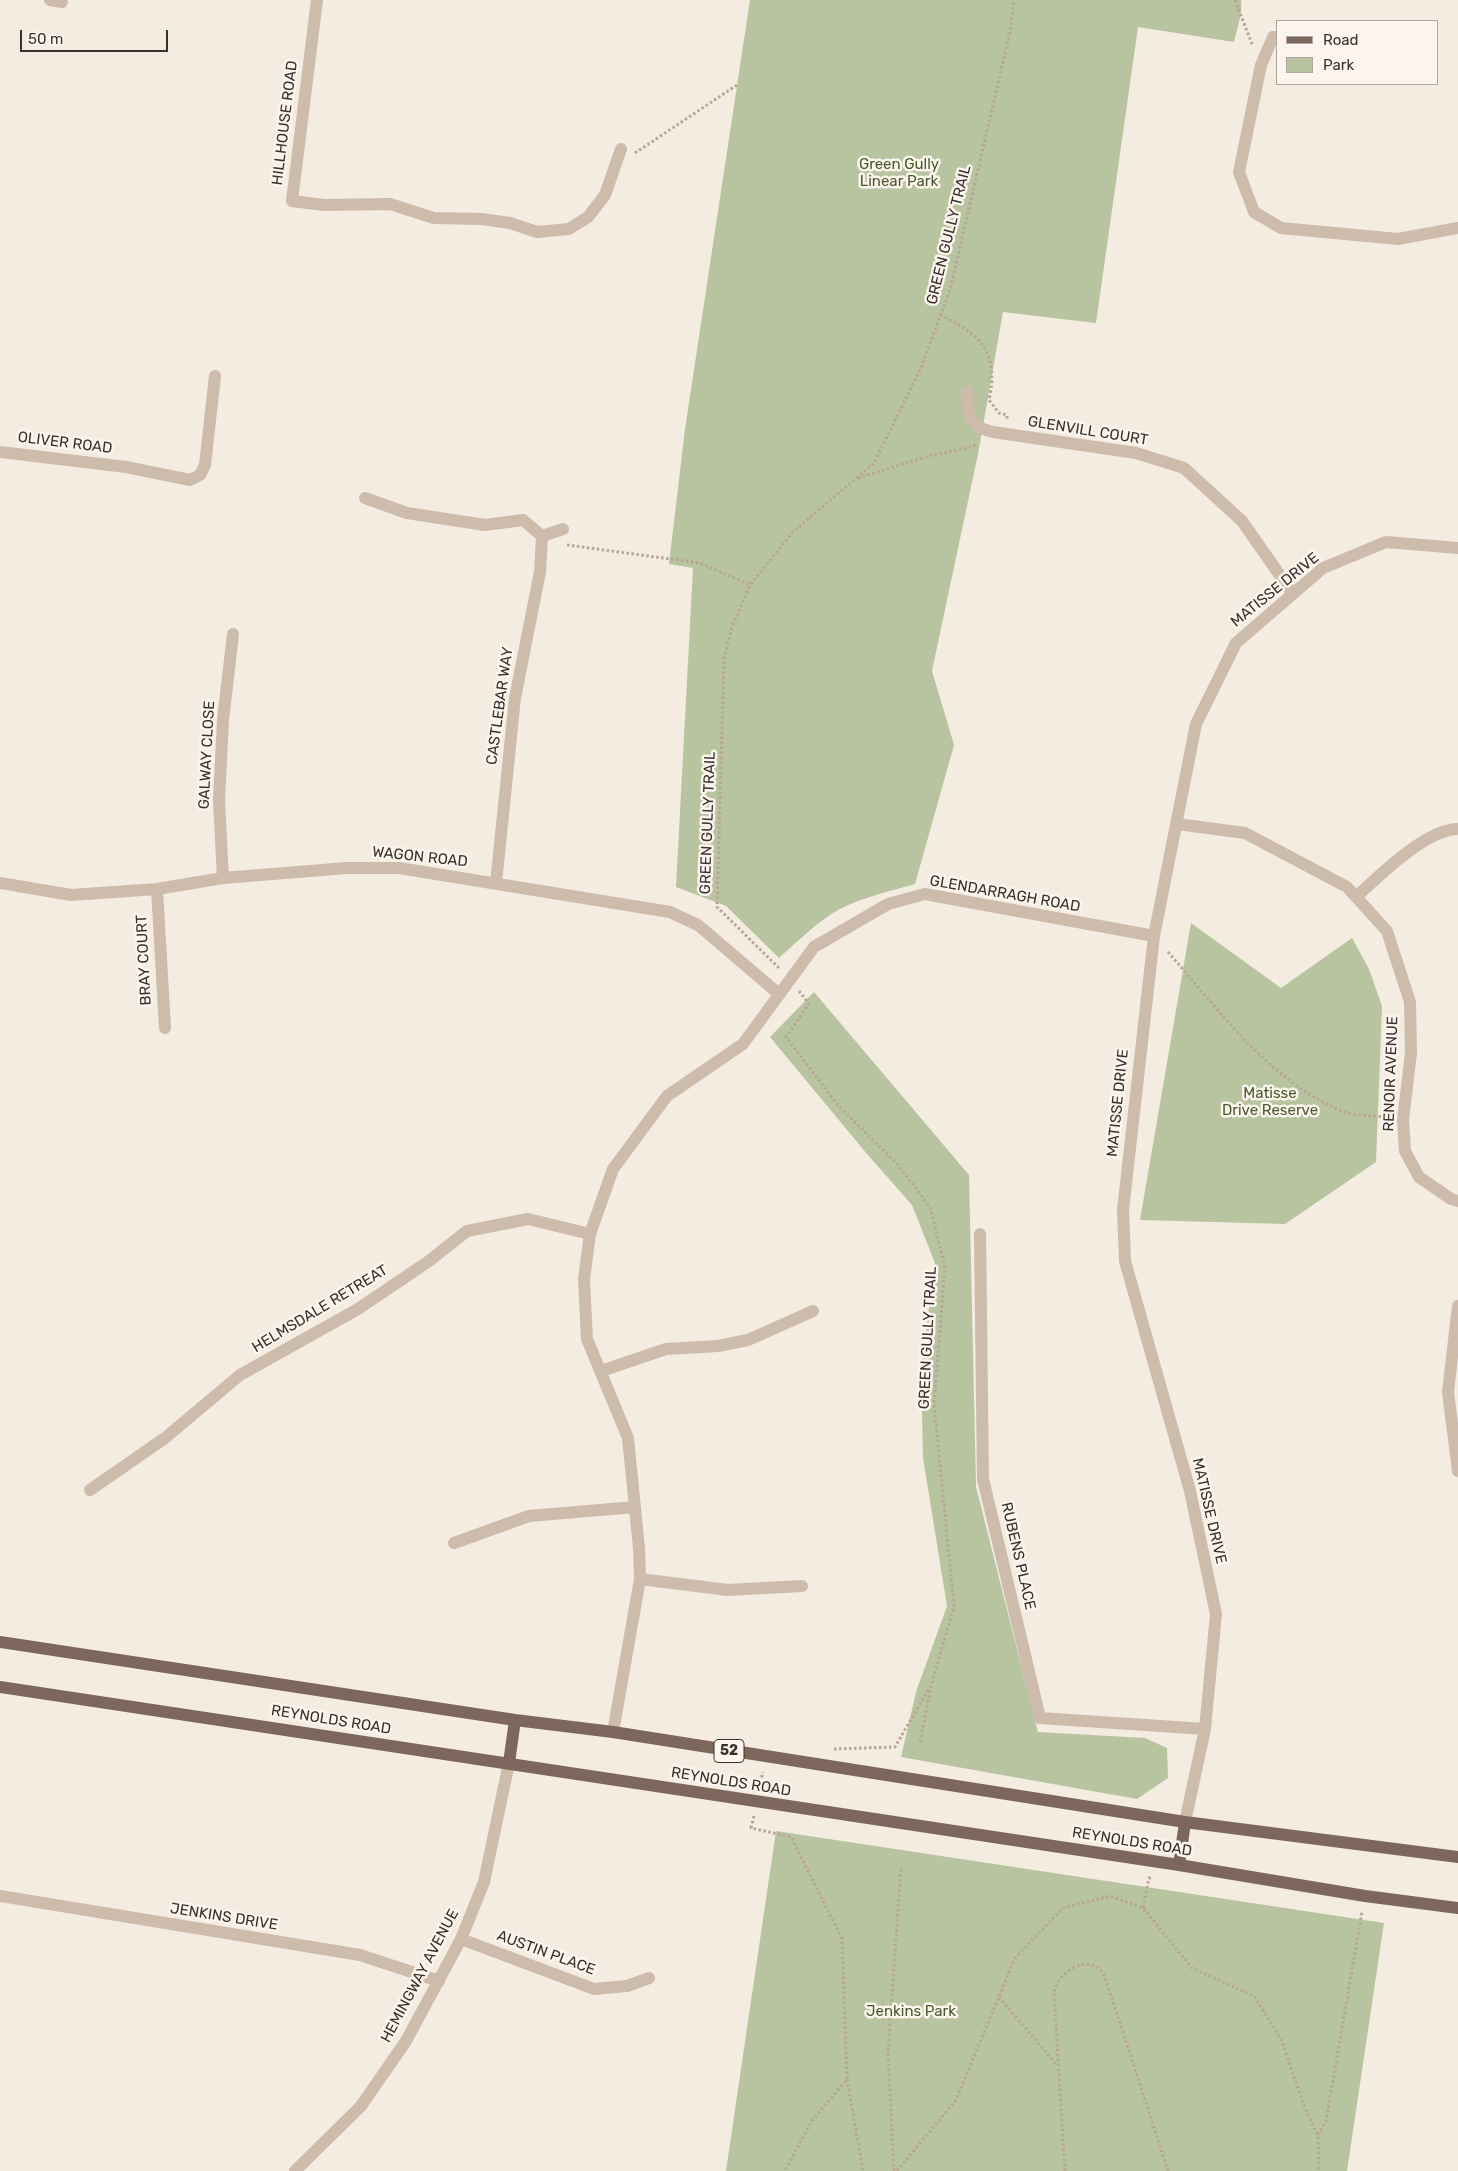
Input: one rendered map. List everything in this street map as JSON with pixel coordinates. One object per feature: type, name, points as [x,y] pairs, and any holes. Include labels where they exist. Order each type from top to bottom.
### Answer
[{"type":"main road","name":"REYNOLDS ROAD","points":[[0,1642],[515,1720],[613,1732],[1185,1822],[1458,1857]]},
{"type":"main road","name":"REYNOLDS ROAD","points":[[0,1687],[1179,1865],[1365,1896],[1458,1908]]},
{"type":"main road","points":[[509,1763],[515,1720]]},
{"type":"main road","points":[[1179,1865],[1185,1822]]},
{"type":"street","name":"HILLHOUSE ROAD","points":[[317,0],[292,201],[324,205],[390,204],[434,218],[482,219],[510,223],[537,232],[568,229],[588,217],[605,195],[621,150]]},
{"type":"street","points":[[1276,37],[1273,37],[1261,65],[1238,172],[1254,212],[1281,228],[1398,239],[1458,228]]},
{"type":"street","name":"OLIVER ROAD","points":[[0,452],[126,467],[190,480],[200,475],[205,465],[216,376]]},
{"type":"street","name":"GLENVILL COURT","points":[[967,392],[969,417],[980,428],[993,432],[1136,453],[1184,468],[1242,521],[1293,594]]},
{"type":"street","points":[[365,498],[407,513],[485,524],[523,520],[542,536],[563,529]]},
{"type":"street","name":"CASTLEBAR WAY","points":[[496,883],[515,698],[540,572],[542,536]]},
{"type":"street","name":"MATISSE DRIVE","points":[[1185,1822],[1205,1729],[1216,1614],[1190,1491],[1125,1261],[1123,1210],[1154,936],[1196,724],[1236,643],[1323,568],[1386,542],[1458,548]]},
{"type":"street","name":"GALWAY CLOSE","points":[[224,878],[220,790],[223,720],[233,634]]},
{"type":"street","name":"RENOIR AVENUE","points":[[1177,824],[1245,833],[1347,887],[1388,931],[1410,1002],[1410,1053],[1403,1120],[1405,1151],[1419,1177],[1451,1199],[1458,1201]]},
{"type":"street","points":[[1356,897],[1409,849],[1450,829],[1458,829]]},
{"type":"street","name":"WAGON ROAD","points":[[0,883],[72,895],[157,889],[224,878],[347,868],[399,868],[670,912],[698,925],[779,994]]},
{"type":"street","name":"BRAY COURT","points":[[157,889],[165,1028]]},
{"type":"street","name":"GLENDARRAGH ROAD","points":[[613,1732],[640,1579],[639,1548],[628,1438],[587,1339],[584,1279],[590,1234],[613,1169],[667,1096],[743,1044],[814,947],[888,904],[925,894],[1154,936]]},
{"type":"street","name":"HELMSDALE RETREAT","points":[[90,1490],[165,1438],[240,1375],[358,1309],[429,1261],[467,1231],[528,1219],[590,1234]]},
{"type":"street","name":"RUBENS PLACE","points":[[980,1234],[982,1479],[1040,1718],[1205,1729]]},
{"type":"street","points":[[1458,1306],[1448,1392],[1458,1471]]},
{"type":"street","points":[[601,1371],[666,1349],[718,1346],[748,1340],[813,1311]]},
{"type":"street","points":[[454,1543],[529,1516],[635,1507]]},
{"type":"street","points":[[640,1579],[728,1590],[802,1586]]},
{"type":"street","name":"HEMINGWAY AVENUE","points":[[295,2171],[361,2106],[406,2041],[439,1981],[461,1939],[484,1882],[509,1763]]},
{"type":"street","name":"JENKINS DRIVE","points":[[0,1896],[360,1955],[439,1981]]},
{"type":"street","name":"AUSTIN PLACE","points":[[461,1939],[594,1989],[627,1986],[649,1978]]},
{"type":"path","name":"GREEN GULLY TRAIL","points":[[920,1742],[931,1686],[954,1606],[934,1404],[945,1267],[930,1207],[898,1165],[838,1105],[786,1037],[809,1004],[790,979],[717,906],[724,659],[732,626],[750,585],[793,532],[874,463],[920,370],[950,290],[1010,32],[1014,0]]},
{"type":"path","points":[[1235,0],[1261,65]]},
{"type":"path","points":[[615,166],[737,85]]},
{"type":"path","points":[[940,315],[960,325],[977,339],[989,356],[992,366],[989,400],[999,413],[1007,415],[1006,434]]},
{"type":"path","points":[[855,479],[929,456],[971,447],[993,432]]},
{"type":"path","points":[[542,536],[558,544],[700,563],[750,585]]},
{"type":"path","points":[[1154,936],[1248,1044],[1296,1086],[1344,1111],[1403,1120]]},
{"type":"path","points":[[791,1837],[842,1939],[847,2079],[864,2171]]},
{"type":"path","points":[[896,2171],[888,2052],[901,1867]]},
{"type":"path","points":[[1143,1908],[1149,1878]]},
{"type":"path","points":[[896,2171],[956,2100],[1015,1958],[1063,1908],[1110,1896],[1143,1908],[1192,1968],[1254,1996],[1281,2039],[1306,2111],[1318,2136],[1319,2171]]},
{"type":"path","points":[[1318,2136],[1326,2121],[1365,1896]]},
{"type":"path","points":[[1066,2171],[1058,2065],[1055,1984],[1073,1968],[1088,1964],[1098,1969],[1107,1983],[1168,2171]]},
{"type":"path","points":[[999,1997],[1058,2065]]},
{"type":"path","points":[[784,2171],[811,2122],[847,2079]]},
{"type":"green space","name":"Green Gully Linear Park","points":[[750,0],[1241,0],[1240,16],[1234,42],[1138,27],[1096,323],[1003,312],[978,454],[932,671],[954,745],[915,884],[868,898],[840,909],[816,925],[779,958],[726,906],[676,887],[693,568],[669,564],[685,429]]},
{"type":"green space","name":"Matisse Drive Reserve","points":[[1191,923],[1281,988],[1352,938],[1369,969],[1382,1006],[1376,1162],[1285,1224],[1140,1220]]},
{"type":"green space","points":[[814,992],[969,1175],[976,1487],[1038,1732],[1145,1738],[1167,1748],[1168,1778],[1137,1799],[901,1757],[916,1692],[947,1606],[923,1458],[921,1367],[935,1263],[912,1205],[770,1037]]},
{"type":"green space","name":"Jenkins Park","points":[[776,1831],[1384,1923],[1347,2171],[726,2171]]}]
